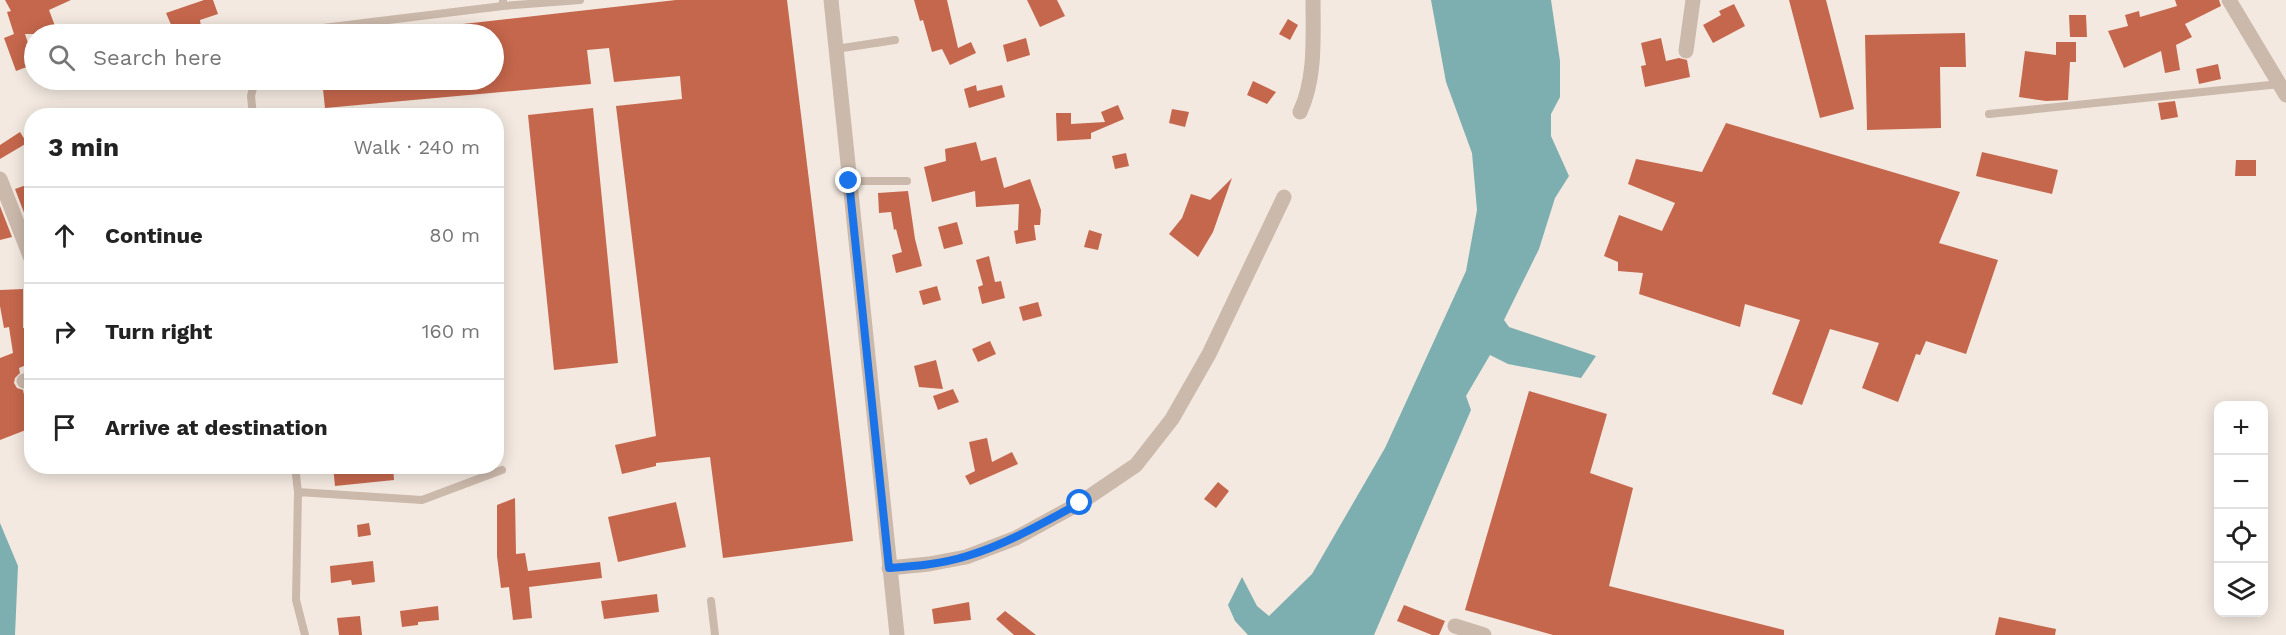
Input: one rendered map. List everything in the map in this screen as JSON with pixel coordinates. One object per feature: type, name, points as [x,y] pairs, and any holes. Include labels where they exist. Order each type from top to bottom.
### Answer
[{"type":"street","points":[[831,0],[897,635]]},
{"type":"street","points":[[1300,112],[1309,85],[1314,50],[1313,0]]},
{"type":"street","points":[[1686,51],[1693,0]]},
{"type":"street","points":[[2229,0],[2283,90]]},
{"type":"street","points":[[0,179],[24,240]]},
{"type":"street","points":[[889,568],[966,557],[1016,538],[1080,503],[1136,465],[1173,419],[1284,197]]},
{"type":"street","points":[[1455,626],[1484,635]]},
{"type":"lane","points":[[349,24],[503,3],[580,0]]},
{"type":"lane","points":[[836,49],[895,40]]},
{"type":"lane","points":[[252,90],[252,108]]},
{"type":"lane","points":[[1989,114],[2283,90]]},
{"type":"lane","points":[[849,181],[907,181]]},
{"type":"lane","points":[[296,474],[298,492],[296,600],[305,635]]},
{"type":"lane","points":[[298,492],[422,500],[491,474]]},
{"type":"lane","points":[[711,601],[715,635]]},
{"type":"water","points":[[1431,0],[1551,0],[1560,61],[1560,97],[1551,114],[1551,136],[1569,176],[1555,198],[1539,249],[1504,320],[1509,327],[1596,356],[1581,378],[1508,364],[1490,355],[1466,396],[1471,410],[1374,635],[1248,635],[1235,621],[1228,605],[1242,577],[1257,606],[1269,616],[1312,574],[1385,448],[1466,271],[1477,210],[1472,153],[1446,82]]},
{"type":"water","points":[[0,523],[18,566],[15,635],[0,635]]},
{"type":"building","points":[[5,0],[71,0],[49,10],[54,24],[24,24],[24,68],[16,71],[4,38],[14,34],[7,12],[11,11]]},
{"type":"building","points":[[204,0],[213,0],[218,14],[200,20],[201,24],[171,24],[166,13]]},
{"type":"building","points":[[676,0],[787,0],[853,541],[723,558],[710,457],[656,463],[656,466],[622,474],[615,445],[656,436],[616,106],[682,99],[680,76],[614,82],[609,48],[587,50],[591,84],[325,108],[323,90],[504,90],[504,24],[463,24]]},
{"type":"building","points":[[914,0],[947,0],[958,48],[971,42],[976,53],[950,65],[942,49],[932,52],[923,20],[920,21]]},
{"type":"building","points":[[1027,0],[1057,0],[1065,16],[1040,27]]},
{"type":"building","points":[[1789,0],[1826,0],[1854,109],[1820,118]]},
{"type":"building","points":[[2175,0],[2219,0],[2221,6],[2185,24],[2192,37],[2176,45],[2180,70],[2165,73],[2161,51],[2124,68],[2108,31],[2128,26],[2125,15],[2139,11],[2140,17],[2177,6]]},
{"type":"building","points":[[1734,4],[1745,26],[1713,43],[1703,25],[1721,15],[1719,11]]},
{"type":"building","points":[[2069,15],[2086,15],[2087,37],[2070,37]]},
{"type":"building","points":[[1288,19],[1298,25],[1290,40],[1279,34]]},
{"type":"building","points":[[1965,33],[1966,67],[1940,67],[1941,128],[1867,130],[1865,35]]},
{"type":"building","points":[[1026,38],[1030,55],[1007,62],[1003,45]]},
{"type":"building","points":[[1661,38],[1666,61],[1679,58],[1687,60],[1690,77],[1645,87],[1641,66],[1646,65],[1641,43]]},
{"type":"building","points":[[2056,42],[2076,42],[2076,62],[2070,62],[2068,100],[2046,101],[2019,97],[2025,51],[2056,55]]},
{"type":"building","points":[[2218,64],[2221,79],[2199,84],[2196,69]]},
{"type":"building","points":[[1253,81],[1276,92],[1267,104],[1247,95]]},
{"type":"building","points":[[976,85],[977,91],[1002,85],[1005,97],[969,108],[964,89]]},
{"type":"building","points":[[2175,101],[2178,117],[2161,120],[2158,103]]},
{"type":"building","points":[[1118,105],[1124,119],[1091,133],[1091,139],[1057,141],[1056,113],[1071,113],[1071,124],[1105,122],[1101,112]]},
{"type":"building","points":[[593,108],[618,363],[554,370],[528,115]]},
{"type":"building","points":[[1172,109],[1189,112],[1185,127],[1169,123]]},
{"type":"building","points":[[1726,123],[1960,192],[1939,243],[1998,260],[1966,354],[1926,341],[1920,355],[1916,354],[1898,402],[1862,388],[1879,343],[1830,329],[1802,405],[1772,394],[1800,320],[1745,304],[1740,327],[1639,294],[1643,273],[1618,271],[1618,262],[1604,256],[1619,215],[1662,231],[1675,203],[1628,184],[1636,159],[1702,172]]},
{"type":"building","points":[[20,132],[24,138],[24,145],[0,159],[0,145]]},
{"type":"building","points":[[976,142],[981,161],[996,157],[1004,188],[1030,179],[1041,210],[1040,225],[1034,225],[1036,240],[1016,244],[1014,231],[1018,230],[1019,204],[976,207],[975,191],[932,202],[924,167],[946,161],[945,149]]},
{"type":"building","points":[[1982,152],[2058,170],[2052,194],[1976,176]]},
{"type":"building","points":[[1126,153],[1129,166],[1115,169],[1112,156]]},
{"type":"building","points":[[2236,160],[2256,160],[2256,176],[2235,176]]},
{"type":"building","points":[[1232,178],[1213,232],[1198,257],[1169,234],[1182,218],[1191,194],[1210,200]]},
{"type":"building","points":[[24,186],[24,213],[15,189]]},
{"type":"building","points":[[908,191],[915,239],[922,266],[896,273],[892,255],[902,252],[896,229],[894,230],[891,212],[879,213],[878,193]]},
{"type":"building","points":[[0,206],[12,237],[0,240]]},
{"type":"building","points":[[957,222],[963,244],[944,249],[938,227]]},
{"type":"building","points":[[1089,230],[1102,234],[1098,250],[1084,247]]},
{"type":"building","points":[[989,256],[995,282],[1001,281],[1005,298],[982,304],[978,287],[983,285],[976,260]]},
{"type":"building","points":[[937,286],[941,300],[923,305],[919,291]]},
{"type":"building","points":[[23,289],[24,366],[19,368],[20,373],[14,383],[17,388],[23,390],[24,395],[24,431],[0,440],[0,358],[13,353],[9,327],[4,328],[0,290]]},
{"type":"building","points":[[1038,302],[1042,316],[1023,321],[1019,307]]},
{"type":"building","points":[[990,341],[996,354],[978,362],[972,349]]},
{"type":"building","points":[[936,360],[943,389],[919,387],[914,366]]},
{"type":"building","points":[[953,389],[959,402],[938,410],[933,396]]},
{"type":"building","points":[[1529,391],[1607,414],[1590,473],[1633,488],[1609,586],[1784,630],[1784,635],[1553,635],[1465,610]]},
{"type":"building","points":[[987,438],[992,462],[1012,452],[1018,464],[970,485],[965,476],[975,471],[969,442]]},
{"type":"building","points":[[334,474],[394,474],[394,480],[335,486]]},
{"type":"building","points":[[1218,482],[1229,491],[1216,508],[1204,499]]},
{"type":"building","points":[[515,498],[516,554],[525,553],[528,571],[600,562],[602,578],[529,587],[532,618],[513,620],[509,587],[501,588],[497,556],[497,505]]},
{"type":"building","points":[[676,502],[686,547],[618,562],[608,517]]},
{"type":"building","points":[[369,523],[371,535],[358,537],[357,525]]},
{"type":"building","points":[[373,561],[375,582],[352,585],[351,580],[331,583],[330,566]]},
{"type":"building","points":[[657,594],[659,612],[604,619],[601,601]]},
{"type":"building","points":[[969,602],[971,620],[934,624],[932,609]]},
{"type":"building","points":[[1404,605],[1445,621],[1439,635],[1432,635],[1397,621]]},
{"type":"building","points":[[438,606],[439,620],[418,622],[418,625],[402,627],[400,611]]},
{"type":"building","points":[[1005,611],[1036,635],[1014,635],[996,619]]},
{"type":"building","points":[[360,616],[362,635],[339,635],[337,618]]},
{"type":"building","points":[[1999,617],[2056,629],[2055,635],[1995,635]]},
{"type":"route","points":[[849,181],[889,568],[966,557],[1016,538],[1080,503]]}]
